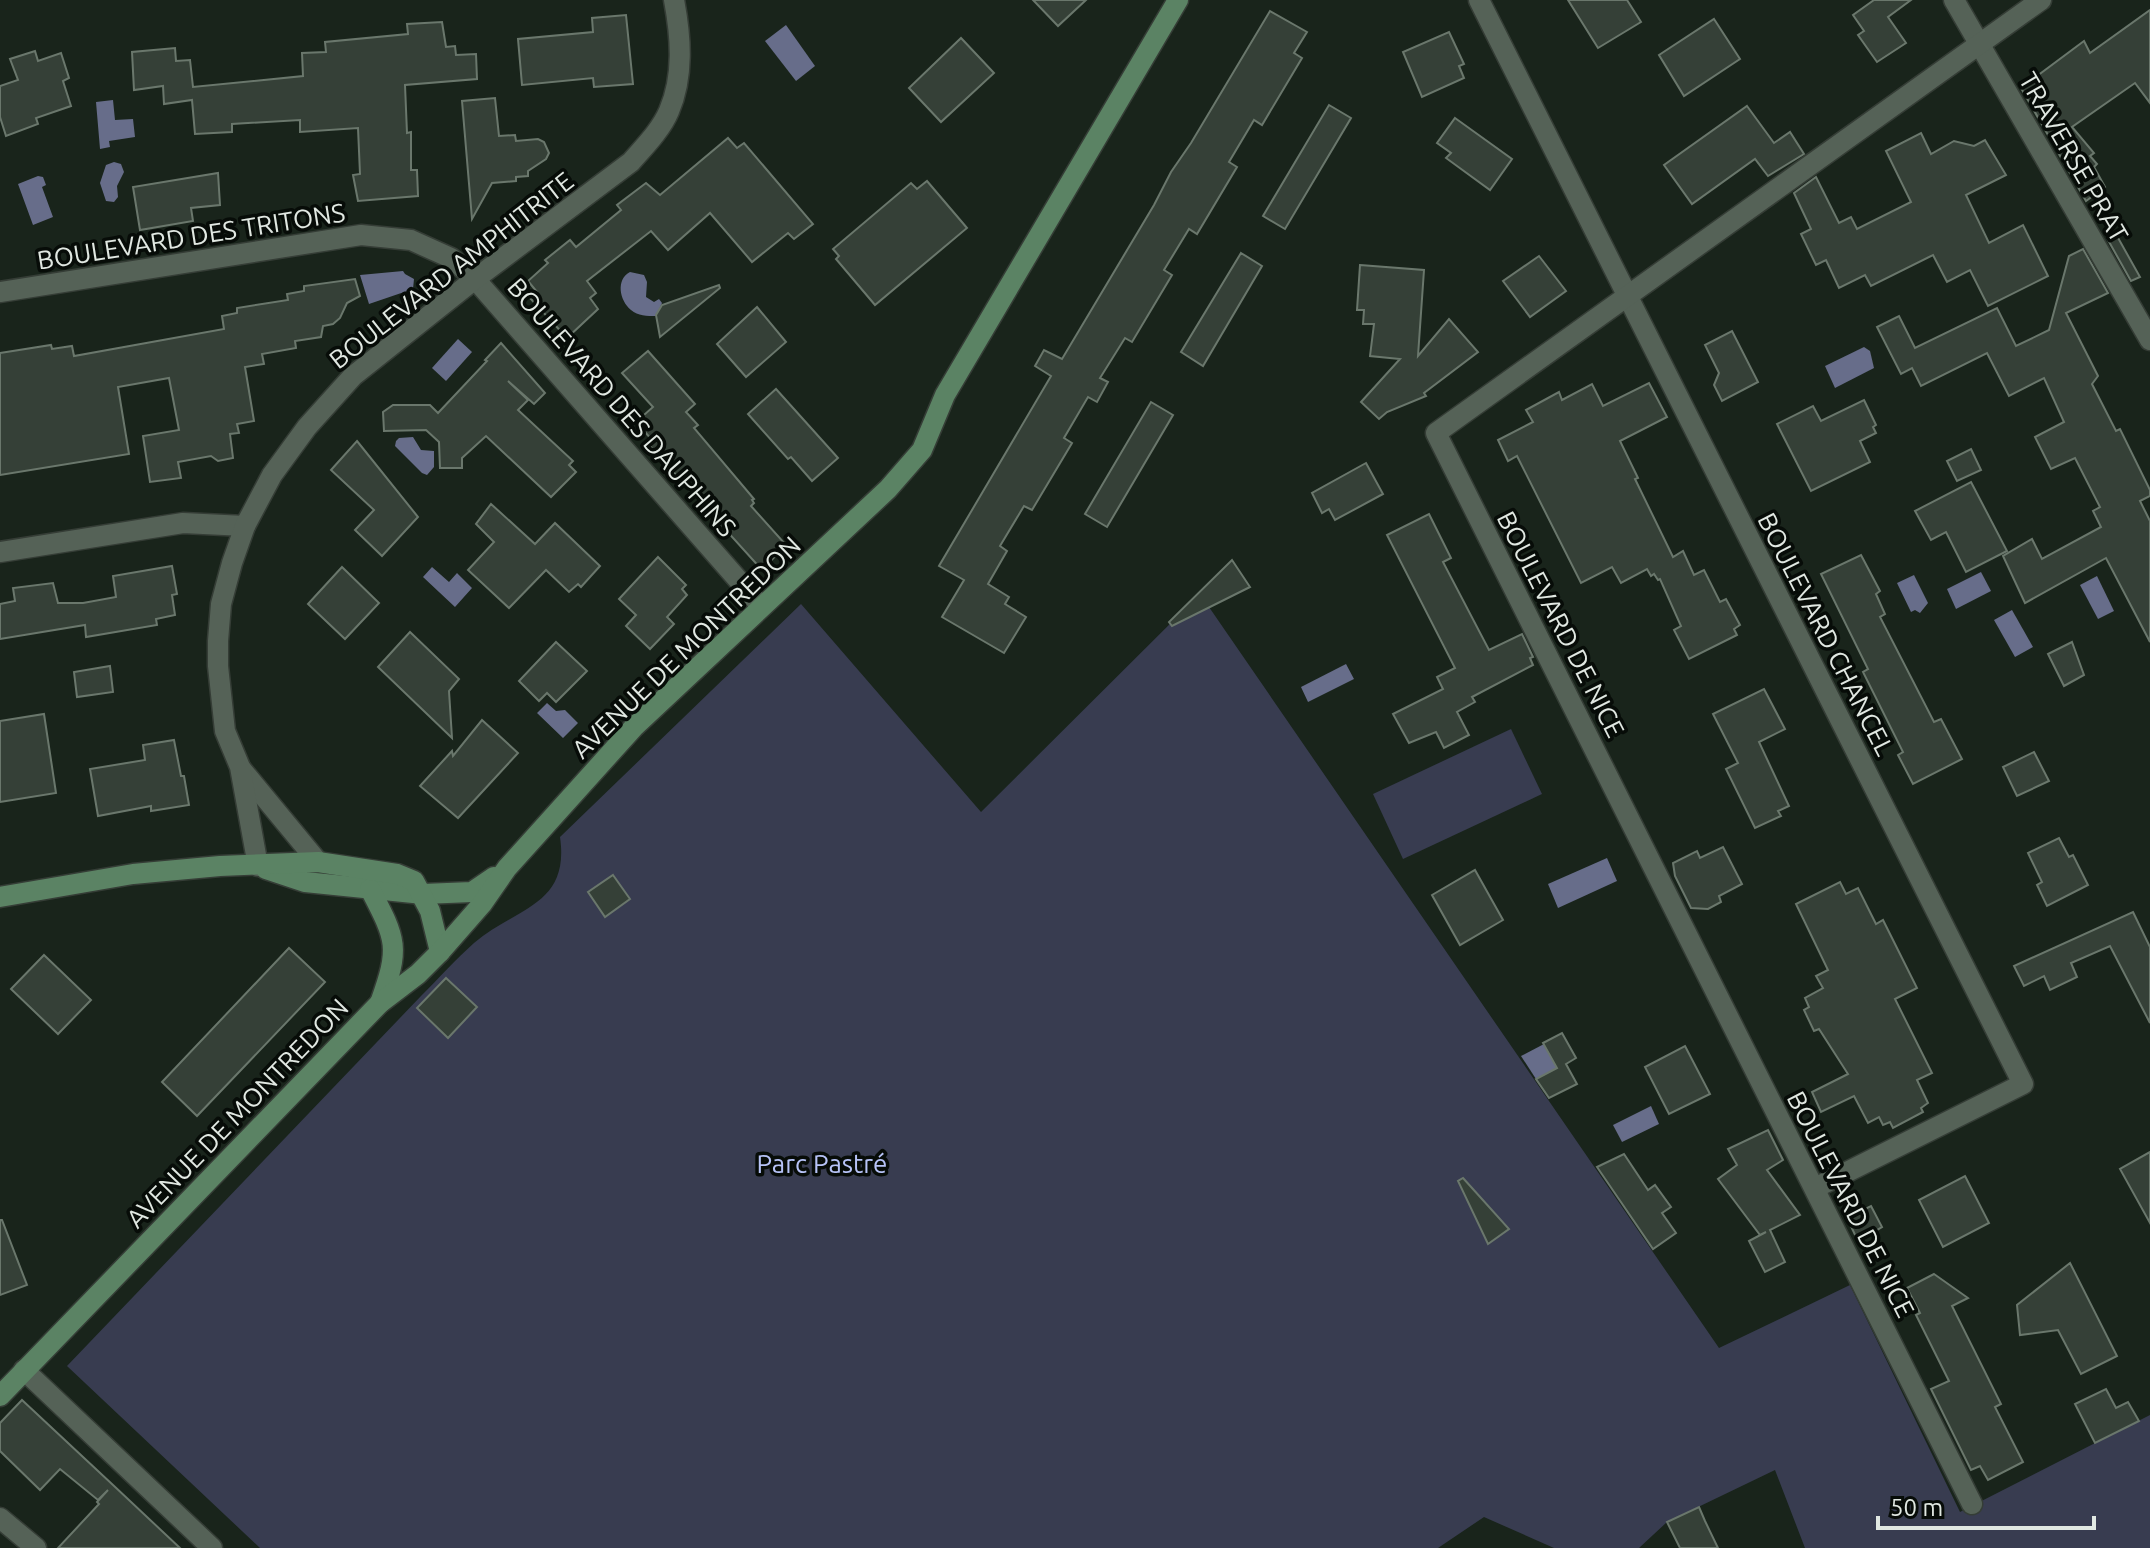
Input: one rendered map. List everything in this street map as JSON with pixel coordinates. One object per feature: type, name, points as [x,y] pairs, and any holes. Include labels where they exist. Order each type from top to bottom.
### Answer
[{"type":"street","name":"BOULEVARD AMPHITRITE","points":[[258,866],[240,767],[225,731],[218,666],[221,604],[245,526],[272,475],[307,427],[353,376],[475,279],[631,162],[650,140],[668,112],[678,77],[681,37],[674,0]]},
{"type":"street","name":"AVENUE DE MONTREDON","points":[[0,1396],[380,1003],[418,974],[440,952],[482,904],[507,868],[634,727],[888,489],[922,450],[945,395],[1178,0]]},
{"type":"street","name":"BOULEVARD CHANCEL","points":[[1479,0],[2023,1084],[1815,1188]]},
{"type":"street","name":"TRAVERSE PRAT","points":[[1954,0],[2150,340]]},
{"type":"street","name":"BOULEVARD DE NICE","points":[[1972,1504],[1436,433],[2041,0]]},
{"type":"street","name":"BOULEVARD DES TRITONS","points":[[0,292],[361,235],[411,240],[451,258],[475,279]]},
{"type":"street","name":"BOULEVARD DES DAUPHINS","points":[[475,279],[761,606]]},
{"type":"street","points":[[0,552],[183,523],[245,526]]},
{"type":"street","name":"BOULEVARD AMPHITRITE","points":[[240,767],[318,862]]},
{"type":"street","points":[[0,897],[133,874],[318,862],[397,874],[414,881],[430,911],[440,952]]},
{"type":"street","points":[[258,866],[305,882],[423,894],[472,892],[507,868]]},
{"type":"street","points":[[370,889],[394,943],[393,966],[380,1003]]},
{"type":"street","points":[[24,1370],[212,1548]]},
{"type":"street","points":[[0,1518],[36,1548]]},
{"type":"green space","name":"Parc Pastré","points":[[1200,594],[1719,1348],[1850,1285],[1960,1512],[2150,1415],[2150,1548],[1805,1548],[1775,1470],[1667,1522],[1639,1548],[1554,1548],[1484,1517],[1438,1548],[260,1548],[67,1366],[474,943],[548,891],[557,878],[561,860],[560,837],[801,604],[981,812]]},
{"type":"green space","points":[[1511,729],[1542,794],[1403,859],[1373,794]]},
{"type":"shaded area","points":[[786,25],[815,66],[796,81],[765,41]]},
{"type":"shaded area","points":[[113,100],[115,120],[133,119],[135,137],[109,141],[110,147],[100,149],[96,102]]},
{"type":"shaded area","points":[[114,162],[121,164],[124,172],[114,202],[106,201],[100,183],[106,165]]},
{"type":"shaded area","points":[[43,177],[46,185],[42,187],[53,217],[33,225],[18,184]]},
{"type":"shaded area","points":[[403,271],[414,279],[413,289],[369,304],[360,275]]},
{"type":"shaded area","points":[[630,272],[644,275],[646,297],[654,302],[659,299],[662,303],[656,316],[637,313],[624,301],[621,284]]},
{"type":"shaded area","points":[[458,339],[472,352],[446,381],[432,368]]},
{"type":"shaded area","points":[[1864,347],[1870,351],[1874,368],[1835,388],[1825,366]]},
{"type":"shaded area","points":[[413,437],[421,450],[434,451],[434,467],[427,475],[395,446],[399,438]]},
{"type":"shaded area","points":[[432,567],[449,582],[457,573],[472,588],[455,607],[423,577]]},
{"type":"shaded area","points":[[1981,572],[1991,591],[1956,609],[1947,589]]},
{"type":"shaded area","points":[[1914,575],[1928,603],[1920,613],[1915,610],[1911,612],[1897,583]]},
{"type":"shaded area","points":[[2097,576],[2114,611],[2098,619],[2080,585]]},
{"type":"shaded area","points":[[2012,610],[2033,647],[2015,657],[1994,620]]},
{"type":"shaded area","points":[[1346,664],[1354,679],[1308,702],[1301,687]]},
{"type":"shaded area","points":[[547,703],[556,711],[565,710],[578,723],[563,738],[537,713]]},
{"type":"shaded area","points":[[1607,858],[1617,881],[1558,908],[1548,884]]},
{"type":"shaded area","points":[[1544,1044],[1557,1068],[1536,1079],[1521,1056]]},
{"type":"shaded area","points":[[1651,1106],[1659,1124],[1622,1142],[1613,1125]]},
{"type":"building","points":[[1033,0],[1086,0],[1058,26]]},
{"type":"building","points":[[1568,0],[1627,0],[1641,22],[1598,48]]},
{"type":"building","points":[[1874,0],[1911,0],[1888,17],[1906,43],[1877,62],[1858,35],[1864,31],[1853,15]]},
{"type":"building","points":[[2150,10],[2150,103],[2135,83],[2072,127],[2094,153],[2090,156],[2097,164],[2094,167],[2105,187],[2086,201],[2021,88],[2084,41],[2090,53]]},
{"type":"building","points":[[1270,11],[1307,32],[1294,53],[1302,58],[1262,125],[1254,120],[1229,162],[1237,167],[1197,234],[1189,229],[1164,270],[1172,275],[1132,342],[1125,338],[1100,378],[1108,382],[1097,402],[1088,397],[1064,438],[1072,443],[1032,510],[1024,506],[1000,546],[1007,551],[988,584],[1009,597],[1005,604],[1026,617],[1004,653],[942,617],[964,580],[939,566],[1051,376],[1035,366],[1044,350],[1062,359]]},
{"type":"building","points":[[626,15],[633,84],[594,87],[593,78],[522,85],[518,39],[593,32],[592,18]]},
{"type":"building","points":[[1714,19],[1740,59],[1684,96],[1659,55]]},
{"type":"building","points":[[442,22],[446,47],[455,46],[456,55],[476,54],[477,79],[405,85],[407,133],[411,132],[411,170],[417,170],[418,196],[358,201],[353,175],[360,174],[358,128],[300,132],[300,120],[232,124],[232,132],[195,134],[192,100],[164,104],[163,86],[134,90],[132,52],[175,48],[176,61],[190,60],[193,87],[303,76],[302,53],[326,52],[325,42],[408,34],[407,24]]},
{"type":"building","points":[[1449,32],[1464,64],[1459,66],[1464,78],[1422,97],[1403,52]]},
{"type":"building","points":[[961,38],[994,73],[941,122],[909,88]]},
{"type":"building","points":[[35,51],[38,61],[61,53],[69,78],[63,81],[71,106],[36,118],[38,124],[6,136],[0,117],[0,86],[18,80],[10,59]]},
{"type":"building","points":[[495,98],[499,136],[515,135],[516,141],[538,139],[544,142],[549,153],[546,159],[528,171],[528,176],[516,177],[516,181],[492,183],[472,219],[462,101]]},
{"type":"building","points":[[1329,105],[1351,118],[1285,229],[1263,216]]},
{"type":"building","points":[[1747,106],[1774,143],[1790,132],[1804,154],[1768,176],[1755,159],[1692,204],[1664,165]]},
{"type":"building","points":[[1455,118],[1512,159],[1490,190],[1446,158],[1451,153],[1437,143]]},
{"type":"building","points":[[1921,133],[1931,154],[1954,141],[1974,146],[1985,140],[2006,175],[1966,195],[1989,243],[2023,225],[2048,276],[1988,306],[1970,270],[1947,282],[1933,255],[1871,286],[1865,275],[1839,288],[1826,260],[1816,265],[1801,234],[1811,229],[1794,193],[1816,177],[1839,223],[1851,217],[1857,229],[1911,202],[1886,151]]},
{"type":"building","points":[[728,138],[737,148],[744,143],[813,224],[794,239],[788,233],[752,262],[710,213],[668,250],[651,231],[587,281],[596,293],[590,298],[598,309],[567,338],[530,298],[537,292],[528,281],[548,263],[545,260],[570,240],[576,247],[621,210],[617,205],[646,183],[660,195]]},
{"type":"building","points":[[218,173],[220,205],[191,208],[193,221],[140,230],[133,187]]},
{"type":"building","points":[[927,181],[967,228],[875,305],[836,259],[839,256],[833,249],[911,183],[917,189]]},
{"type":"building","points":[[2117,236],[2140,277],[2131,281],[2108,240]]},
{"type":"building","points":[[2083,249],[2108,293],[2066,313],[2098,376],[2092,384],[2116,431],[2120,429],[2150,490],[2150,496],[2140,501],[2150,521],[2150,642],[2106,558],[2025,603],[2003,556],[2032,539],[2042,559],[2101,527],[2093,511],[2100,507],[2075,458],[2051,469],[2035,437],[2064,422],[2044,378],[2009,396],[1987,353],[1921,386],[1912,368],[1901,374],[1877,327],[1899,316],[1915,348],[1997,308],[2016,346],[2049,330],[2069,256]]},
{"type":"building","points":[[1241,253],[1262,266],[1203,366],[1181,352]]},
{"type":"building","points":[[1539,256],[1566,291],[1530,317],[1503,281]]},
{"type":"building","points":[[1360,265],[1424,270],[1418,356],[1449,319],[1478,352],[1424,393],[1426,396],[1387,412],[1379,419],[1361,402],[1400,359],[1370,356],[1374,324],[1363,324],[1364,310],[1357,310]]},
{"type":"building","points":[[355,279],[360,296],[347,303],[340,318],[333,324],[323,326],[321,337],[295,341],[296,348],[262,354],[264,364],[245,367],[254,421],[237,424],[239,433],[230,434],[233,458],[218,461],[211,456],[178,462],[181,478],[150,482],[143,436],[179,430],[169,378],[118,387],[129,454],[0,475],[0,353],[51,345],[52,349],[72,346],[74,356],[224,329],[222,316],[237,313],[237,308],[288,300],[287,294],[304,291],[304,286]]},
{"type":"building","points":[[719,285],[720,288],[660,337],[656,315],[662,305]]},
{"type":"building","points":[[757,307],[786,342],[746,377],[717,344]]},
{"type":"building","points":[[1732,331],[1758,382],[1722,401],[1714,385],[1719,373],[1705,345]]},
{"type":"building","points":[[501,343],[545,393],[534,404],[508,381],[528,400],[518,410],[573,461],[569,465],[576,472],[551,497],[486,436],[462,458],[462,468],[440,468],[439,442],[426,430],[384,431],[383,412],[393,405],[430,405],[438,413]]},
{"type":"building","points":[[648,351],[695,404],[686,412],[698,425],[694,428],[754,499],[751,506],[786,545],[762,570],[649,445],[653,441],[636,422],[653,407],[622,373]]},
{"type":"building","points":[[1649,383],[1667,417],[1620,441],[1673,557],[1683,551],[1694,575],[1704,570],[1720,602],[1726,599],[1740,625],[1734,629],[1737,635],[1689,659],[1674,630],[1681,626],[1660,579],[1654,574],[1651,576],[1647,569],[1621,583],[1612,567],[1581,583],[1517,456],[1508,461],[1498,440],[1533,422],[1526,410],[1559,392],[1562,400],[1592,384],[1603,406]]},
{"type":"building","points":[[776,389],[838,458],[812,481],[748,414]]},
{"type":"building","points":[[1864,400],[1876,425],[1873,427],[1876,433],[1860,441],[1870,462],[1811,491],[1777,424],[1813,406],[1821,421]]},
{"type":"building","points":[[1151,402],[1173,415],[1107,527],[1085,514]]},
{"type":"building","points":[[357,441],[418,517],[382,556],[355,530],[374,510],[331,470]]},
{"type":"building","points":[[1971,449],[1981,470],[1957,481],[1947,461]]},
{"type":"building","points":[[1366,463],[1383,494],[1335,520],[1329,509],[1322,513],[1312,493]]},
{"type":"building","points":[[1971,482],[2007,551],[1966,572],[1946,532],[1931,540],[1915,511]]},
{"type":"building","points":[[491,504],[535,544],[555,523],[600,566],[581,587],[578,584],[569,592],[546,570],[509,608],[468,570],[494,542],[476,524]]},
{"type":"building","points":[[1429,514],[1451,558],[1443,562],[1489,650],[1522,634],[1533,657],[1530,658],[1533,665],[1472,697],[1475,702],[1457,712],[1469,735],[1444,748],[1436,732],[1409,743],[1393,714],[1443,689],[1437,677],[1455,668],[1387,535]]},
{"type":"building","points":[[1861,555],[1880,591],[1876,594],[1885,614],[1880,617],[1934,722],[1941,719],[1962,759],[1913,784],[1898,755],[1903,752],[1863,672],[1868,669],[1821,574]]},
{"type":"building","points":[[658,557],[686,585],[682,589],[687,595],[667,617],[674,624],[650,649],[626,626],[636,615],[619,599]]},
{"type":"building","points":[[1232,560],[1250,587],[1172,626],[1169,622]]},
{"type":"building","points":[[172,566],[177,594],[172,595],[175,615],[156,619],[157,625],[86,637],[85,625],[0,639],[0,604],[15,601],[13,588],[53,583],[58,603],[83,603],[116,597],[113,576]]},
{"type":"building","points":[[342,567],[379,603],[345,639],[308,604]]},
{"type":"building","points":[[410,632],[459,679],[449,691],[452,738],[378,667]]},
{"type":"building","points":[[556,642],[587,671],[556,702],[547,693],[539,701],[519,681]]},
{"type":"building","points":[[2072,642],[2084,675],[2064,686],[2048,654]]},
{"type":"building","points":[[110,666],[113,692],[77,697],[74,672]]},
{"type":"building","points":[[1764,689],[1785,729],[1759,742],[1789,806],[1778,811],[1781,816],[1755,828],[1726,769],[1738,763],[1713,714]]},
{"type":"building","points":[[44,714],[56,793],[0,802],[0,721]]},
{"type":"building","points":[[482,720],[518,753],[458,818],[420,786],[452,751],[453,756]]},
{"type":"building","points":[[174,740],[189,805],[151,811],[151,806],[98,816],[90,769],[145,760],[143,745]]},
{"type":"building","points":[[2034,752],[2049,781],[2017,796],[2003,767]]},
{"type":"building","points":[[2059,838],[2069,857],[2073,855],[2088,885],[2047,906],[2037,885],[2042,882],[2028,853]]},
{"type":"building","points":[[1723,847],[1742,884],[1719,896],[1721,902],[1708,909],[1691,908],[1675,876],[1673,863],[1697,851],[1700,858]]},
{"type":"building","points":[[1475,870],[1503,920],[1460,945],[1432,895]]},
{"type":"building","points":[[613,875],[630,899],[605,917],[588,892]]},
{"type":"building","points":[[1840,882],[1846,894],[1858,888],[1876,924],[1883,920],[1917,988],[1895,999],[1932,1073],[1917,1080],[1928,1103],[1921,1108],[1923,1112],[1893,1128],[1890,1122],[1883,1125],[1879,1117],[1868,1123],[1854,1096],[1821,1112],[1812,1092],[1848,1074],[1819,1029],[1814,1031],[1804,1010],[1809,1007],[1805,998],[1823,988],[1816,976],[1828,970],[1796,904]]},
{"type":"building","points":[[2133,912],[2150,947],[2150,1023],[2110,946],[2071,963],[2077,977],[2050,990],[2044,976],[2024,986],[2014,966]]},
{"type":"building","points":[[289,948],[325,982],[197,1116],[162,1082]]},
{"type":"building","points":[[44,955],[91,1000],[58,1034],[11,989]]},
{"type":"building","points":[[446,978],[477,1007],[448,1038],[417,1008]]},
{"type":"building","points":[[1562,1033],[1576,1058],[1566,1064],[1577,1084],[1549,1098],[1536,1079],[1557,1068],[1543,1043]]},
{"type":"building","points":[[1685,1046],[1710,1094],[1669,1114],[1645,1067]]},
{"type":"building","points":[[1768,1130],[1783,1160],[1767,1170],[1800,1215],[1770,1230],[1785,1262],[1765,1272],[1749,1241],[1766,1232],[1760,1235],[1718,1179],[1737,1165],[1728,1149]]},
{"type":"building","points":[[2150,1152],[2150,1223],[2120,1169]]},
{"type":"building","points":[[1624,1154],[1648,1190],[1655,1185],[1671,1207],[1662,1213],[1676,1233],[1653,1249],[1597,1167]]},
{"type":"building","points":[[1965,1176],[1989,1223],[1943,1247],[1919,1200]]},
{"type":"building","points":[[1463,1178],[1509,1229],[1488,1244],[1458,1181]]},
{"type":"building","points":[[1871,1206],[1882,1227],[1858,1241],[1847,1218]]},
{"type":"building","points":[[0,1220],[27,1285],[0,1295]]},
{"type":"building","points":[[2070,1263],[2117,1356],[2081,1374],[2058,1330],[2020,1335],[2017,1305]]},
{"type":"building","points":[[1934,1274],[1968,1298],[1952,1306],[2001,1404],[1995,1407],[2023,1462],[1988,1480],[1980,1466],[1971,1470],[1931,1389],[1949,1381],[1916,1315],[1920,1313],[1907,1288]]},
{"type":"building","points":[[2106,1389],[2116,1408],[2128,1402],[2139,1421],[2095,1443],[2075,1404]]},
{"type":"building","points":[[22,1400],[180,1548],[58,1548],[108,1490],[98,1500],[60,1469],[40,1490],[0,1451],[0,1423]]},
{"type":"building","points":[[1699,1507],[1718,1548],[1680,1548],[1667,1522]]}]
